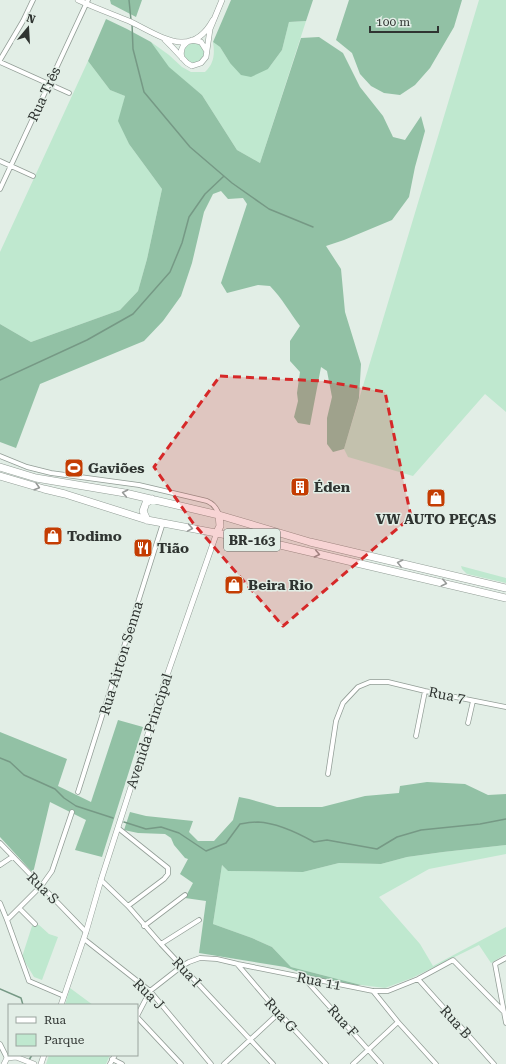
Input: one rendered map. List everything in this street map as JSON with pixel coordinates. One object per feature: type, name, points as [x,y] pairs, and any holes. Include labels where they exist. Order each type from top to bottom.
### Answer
[{"type":"highway","name":"BR-163","points":[[0,468],[36,478],[152,499],[219,515],[310,542],[506,588]]},
{"type":"highway","name":"BR-163","points":[[0,476],[65,494],[147,520],[280,545],[506,598]]},
{"type":"highway","points":[[147,520],[143,511],[146,503],[152,499]]},
{"type":"highway","points":[[217,532],[220,526],[219,515]]},
{"type":"street","points":[[33,0],[0,61],[69,93]]},
{"type":"street","points":[[78,0],[87,2],[174,42],[200,42],[205,47],[206,51]]},
{"type":"street","points":[[159,36],[172,47],[185,62],[192,66],[199,65],[206,57],[209,35],[222,0]]},
{"type":"street","name":"Rua Três","points":[[0,189],[87,2]]},
{"type":"street","points":[[185,62],[181,56],[181,50],[185,44],[204,34],[214,20]]},
{"type":"street","points":[[0,161],[33,176]]},
{"type":"street","points":[[0,456],[27,467],[52,473],[139,485],[207,501],[213,504],[219,515]]},
{"type":"street","points":[[96,488],[97,479]]},
{"type":"street","name":"Rua Airton Senna","points":[[78,792],[163,523]]},
{"type":"street","name":"Avenida Principal","points":[[86,932],[101,880],[165,681],[217,532]]},
{"type":"street","name":"Rua 7","points":[[328,774],[336,721],[343,703],[358,687],[370,682],[388,682],[425,692],[506,707]]},
{"type":"street","points":[[416,736],[425,692]]},
{"type":"street","points":[[468,723],[473,701]]},
{"type":"street","points":[[7,920],[20,909],[52,872],[72,812]]},
{"type":"street","points":[[118,828],[168,868],[168,874],[164,879],[128,906]]},
{"type":"street","name":"Rua S","points":[[0,843],[86,932]]},
{"type":"street","points":[[0,865],[12,857]]},
{"type":"street","name":"Rua I","points":[[101,880],[128,906],[144,926],[273,1064]]},
{"type":"street","points":[[144,926],[185,895]]},
{"type":"street","points":[[0,903],[29,981],[64,996]]},
{"type":"street","points":[[20,909],[35,924]]},
{"type":"street","points":[[161,944],[199,920]]},
{"type":"street","points":[[61,1004],[86,932]]},
{"type":"street","name":"Rua J","points":[[84,939],[150,991],[211,1064]]},
{"type":"street","name":"Rua 11","points":[[150,991],[182,966],[200,958],[217,959],[373,991],[388,991],[418,979],[453,960],[505,1012]]},
{"type":"street","points":[[506,958],[495,964],[506,1023]]},
{"type":"street","name":"Rua G","points":[[238,964],[279,1013],[326,1064]]},
{"type":"street","name":"Rua F","points":[[304,978],[381,1064]]},
{"type":"street","name":"Rua B","points":[[418,979],[494,1064]]},
{"type":"street","points":[[138,1014],[150,991]]},
{"type":"street","points":[[373,991],[398,1022],[436,1064]]},
{"type":"street","points":[[224,1064],[279,1013]]},
{"type":"street","points":[[138,1017],[181,1064]]},
{"type":"street","points":[[353,1064],[398,1022]]},
{"type":"street","points":[[0,1044],[7,1058]]},
{"type":"street","points":[[7,1058],[16,1057],[34,1064]]},
{"type":"street","points":[[110,1064],[114,1057],[122,1064]]},
{"type":"street","points":[[4,1064],[7,1058]]},
{"type":"highlighted area","points":[[220,376],[323,381],[385,392],[411,517],[283,626],[193,523],[154,467]]},
{"type":"green space","points":[[110,0],[142,0],[136,17],[111,4]]},
{"type":"green space","points":[[231,0],[313,0],[306,21],[289,22],[282,50],[268,69],[251,77],[241,75],[230,63],[220,47],[213,42]]},
{"type":"green space","points":[[349,0],[462,0],[454,27],[430,68],[415,85],[400,95],[384,93],[371,86],[360,74],[352,53],[336,40]]},
{"type":"green space","points":[[479,0],[506,0],[506,412],[485,394],[413,476],[348,457],[344,449]]},
{"type":"green space","points":[[106,19],[151,42],[169,67],[202,95],[237,150],[260,163],[301,38],[319,37],[343,53],[360,87],[383,116],[393,137],[405,140],[421,116],[425,131],[415,167],[409,197],[392,220],[326,246],[341,269],[345,312],[361,364],[359,398],[344,449],[333,452],[327,444],[327,418],[332,397],[327,371],[321,367],[310,425],[298,423],[294,417],[298,401],[297,393],[300,372],[290,361],[290,341],[300,326],[282,301],[270,286],[258,285],[227,293],[221,283],[247,204],[243,198],[228,199],[221,191],[213,194],[204,212],[192,263],[181,296],[163,321],[144,341],[40,384],[16,448],[0,442],[0,324],[31,342],[120,310],[138,291],[147,259],[162,189],[129,144],[118,121],[125,96],[110,90],[88,61]]},
{"type":"green space","points":[[306,21],[260,163],[237,150],[202,95],[168,67],[151,42],[182,67],[191,72],[205,72],[208,69],[213,58],[213,42],[220,47],[230,63],[268,69],[282,50],[289,22]]},
{"type":"green space","points":[[194,43],[201,46],[204,53],[201,60],[194,63],[187,60],[184,53],[187,46]]},
{"type":"green space","points":[[88,61],[110,90],[125,96],[119,121],[129,144],[162,189],[147,259],[138,291],[120,310],[31,342],[0,324],[0,252]]},
{"type":"green space","points":[[461,566],[506,578],[506,583],[467,574]]},
{"type":"green space","points":[[118,720],[143,727],[102,857],[75,850],[86,820],[50,802],[33,873],[0,837],[0,732],[67,759],[58,786],[91,802]]},
{"type":"green space","points":[[427,782],[465,784],[488,795],[506,794],[506,845],[407,857],[381,864],[339,863],[303,872],[228,871],[222,865],[213,924],[272,947],[291,967],[361,985],[321,980],[285,967],[199,953],[206,901],[185,898],[193,883],[180,874],[188,859],[185,858],[174,845],[171,838],[165,834],[138,833],[124,830],[130,812],[146,816],[193,821],[189,832],[198,841],[214,841],[233,820],[239,797],[277,807],[322,807],[365,796],[399,793],[400,786]]},
{"type":"green space","points":[[506,845],[506,854],[429,869],[379,897],[420,944],[433,966],[506,927],[506,954],[491,963],[479,945],[412,978],[385,988],[361,985],[291,967],[272,947],[213,924],[222,865],[228,871],[303,872],[339,863],[381,864],[407,857]]},
{"type":"green space","points":[[35,924],[39,925],[49,934],[58,937],[42,980],[34,977],[22,957],[32,926]]},
{"type":"green space","points":[[70,988],[92,1004],[65,1004]]},
{"type":"green space","points":[[49,1056],[110,1056],[106,1064],[46,1064]]},
{"type":"waterway","points":[[129,0],[131,20]]},
{"type":"waterway","points":[[132,23],[133,49],[144,92],[190,147],[232,183],[269,209],[313,227]]},
{"type":"waterway","points":[[0,380],[87,340],[133,314],[170,272],[182,243],[189,217],[205,194],[224,176]]},
{"type":"waterway","points":[[0,758],[10,762],[24,775],[55,789],[64,798],[76,806],[113,818]]},
{"type":"waterway","points":[[124,822],[146,829],[161,827],[179,833],[206,851],[226,843],[240,824],[251,822],[280,826],[314,842],[327,840],[377,849],[397,837],[421,830],[480,824],[506,819]]},
{"type":"waterway","points":[[0,989],[21,998],[23,1004]]},
{"type":"waterway","points":[[29,1060],[31,1056]]},
{"type":"place","name":"Gaviões","points":[[74,468]]},
{"type":"place","name":"Éden","points":[[300,487]]},
{"type":"place","name":"VW AUTO PEÇAS","points":[[436,498]]},
{"type":"place","name":"Todimo","points":[[53,536]]},
{"type":"place","name":"Tião","points":[[143,548]]},
{"type":"place","name":"Beira Rio","points":[[234,585]]}]
